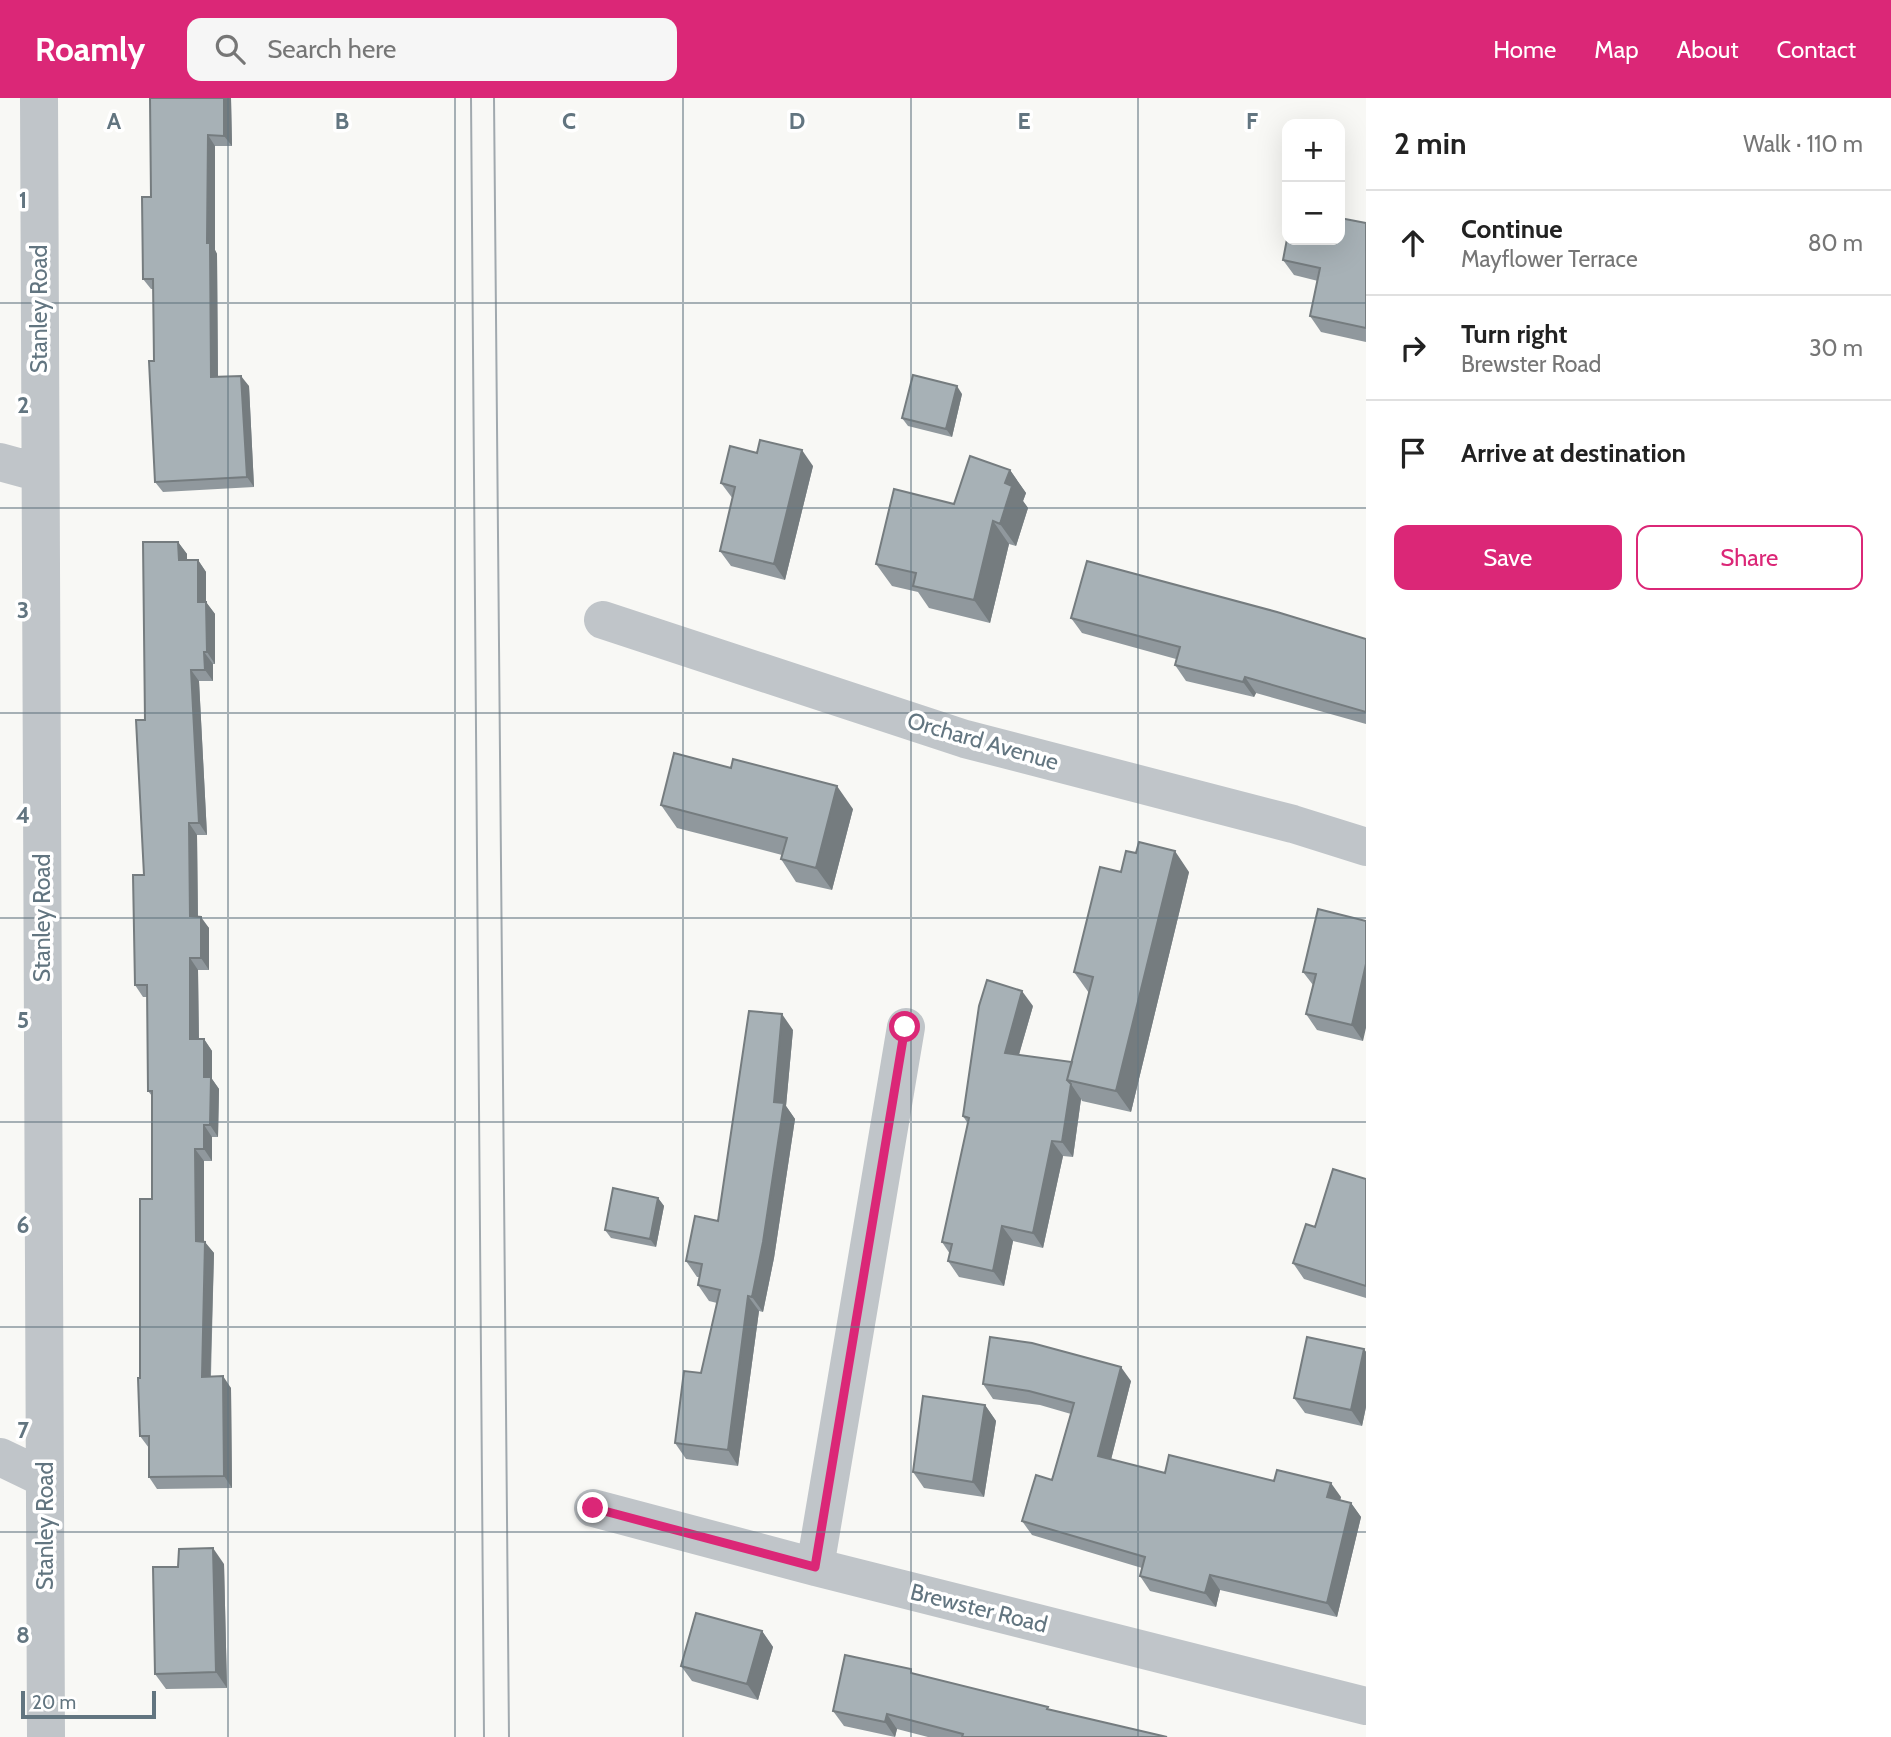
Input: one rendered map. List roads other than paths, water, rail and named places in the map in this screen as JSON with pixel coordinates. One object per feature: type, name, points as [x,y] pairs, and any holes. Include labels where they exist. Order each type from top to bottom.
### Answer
[{"type":"street","name":"Stanley Road","points":[[39,98],[46,1737]]},
{"type":"street","points":[[0,462],[40,473]]},
{"type":"street","name":"Orchard Avenue","points":[[604,620],[965,739],[1293,824],[1366,847]]},
{"type":"street","points":[[815,1567],[905,1027]]},
{"type":"street","points":[[0,1457],[44,1478]]},
{"type":"street","name":"Brewster Road","points":[[593,1508],[1366,1706]]},
{"type":"tram line","points":[[471,98],[484,1737]]},
{"type":"tram line","points":[[494,98],[509,1737]]}]
